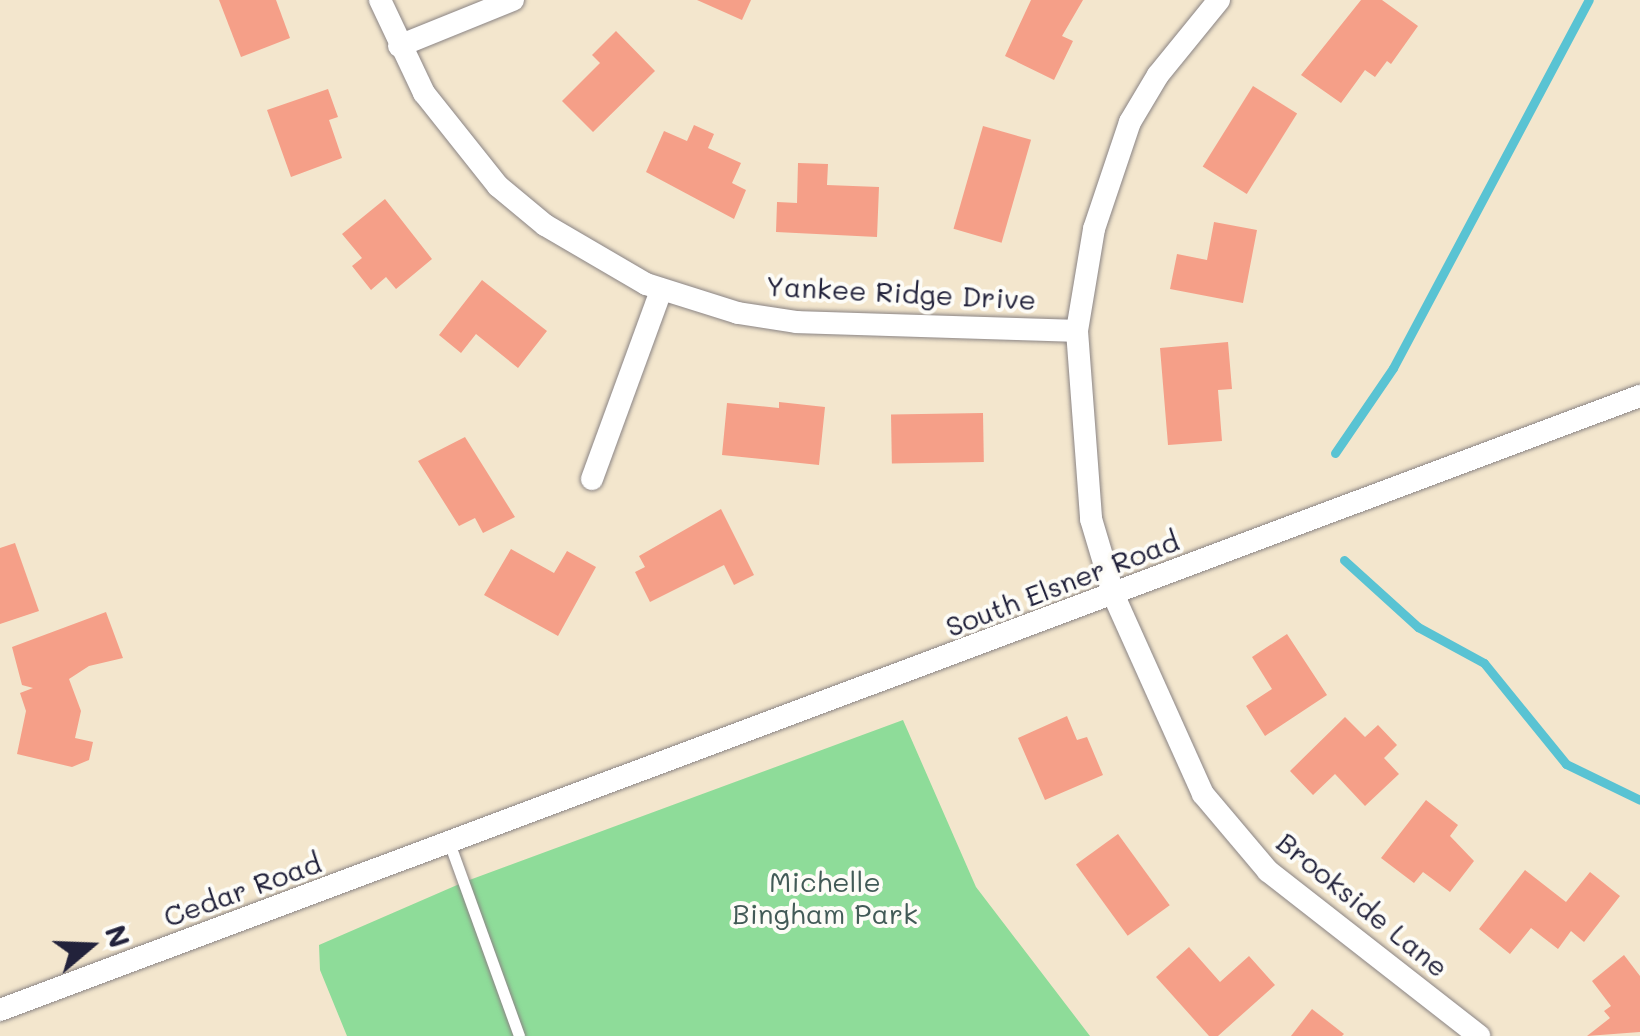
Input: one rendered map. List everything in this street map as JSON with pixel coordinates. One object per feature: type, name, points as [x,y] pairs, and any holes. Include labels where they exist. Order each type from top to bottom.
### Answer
[{"type":"street","name":"Yankee Ridge Drive","points":[[380,0],[398,46],[460,144],[498,186],[545,226],[661,290],[738,314],[797,322],[1077,330]]},
{"type":"street","points":[[398,46],[513,0]]},
{"type":"street","name":"Brookside Lane","points":[[1219,0],[1158,75],[1130,122],[1094,229],[1077,330],[1091,519],[1114,596],[1172,733],[1231,832],[1268,871],[1479,1036]]},
{"type":"street","points":[[592,479],[661,290]]},
{"type":"street","name":"South Elsner Road","points":[[506,825],[1640,396]]},
{"type":"street","name":"Cedar Road","points":[[0,1010],[506,825]]},
{"type":"lane","points":[[450,845],[520,1036]]},
{"type":"green space","name":"Michelle Bingham Park","points":[[903,720],[976,887],[1090,1036],[347,1036],[320,970],[319,945],[464,882]]},
{"type":"building","points":[[219,0],[276,0],[290,38],[241,57]]},
{"type":"building","points":[[697,0],[751,0],[742,20]]},
{"type":"building","points":[[1031,0],[1083,0],[1062,36],[1073,41],[1054,80],[1005,56]]},
{"type":"building","points":[[1361,0],[1382,0],[1418,26],[1391,64],[1387,61],[1375,77],[1365,70],[1341,103],[1301,75]]},
{"type":"building","points":[[616,31],[655,71],[593,132],[562,101],[600,63],[592,55]]},
{"type":"building","points":[[1253,86],[1297,114],[1247,194],[1203,167]]},
{"type":"building","points":[[328,89],[338,117],[329,120],[342,158],[291,177],[267,110]]},
{"type":"building","points":[[694,125],[714,134],[708,148],[741,163],[732,183],[746,190],[734,219],[646,172],[664,131],[687,141]]},
{"type":"building","points":[[983,126],[1031,140],[1002,243],[954,229]]},
{"type":"building","points":[[798,163],[828,164],[827,185],[879,187],[877,237],[776,232],[777,202],[797,203]]},
{"type":"building","points":[[385,199],[432,259],[396,289],[386,277],[371,290],[352,266],[362,258],[342,234]]},
{"type":"building","points":[[1214,222],[1257,230],[1243,303],[1170,289],[1177,254],[1207,260]]},
{"type":"building","points":[[482,280],[547,331],[518,368],[476,334],[461,353],[439,335]]},
{"type":"building","points":[[1228,342],[1232,389],[1218,390],[1222,441],[1168,445],[1160,348]]},
{"type":"building","points":[[779,402],[825,407],[819,465],[722,455],[727,403],[779,408]]},
{"type":"building","points":[[983,413],[984,462],[892,464],[891,415]]},
{"type":"building","points":[[465,437],[515,517],[483,533],[475,518],[459,526],[418,461]]},
{"type":"building","points":[[721,509],[754,575],[734,585],[724,565],[650,602],[635,572],[645,567],[639,556]]},
{"type":"building","points":[[15,543],[39,611],[0,624],[0,548]]},
{"type":"building","points":[[511,549],[554,573],[567,551],[596,567],[558,636],[484,595]]},
{"type":"building","points":[[106,612],[123,658],[89,666],[69,679],[81,711],[75,738],[93,742],[89,760],[72,767],[17,754],[26,711],[20,693],[33,688],[22,685],[12,647]]},
{"type":"building","points":[[1287,634],[1327,695],[1265,736],[1246,706],[1272,689],[1252,657]]},
{"type":"building","points":[[1067,716],[1077,740],[1087,737],[1103,775],[1045,800],[1018,738]]},
{"type":"building","points":[[1345,717],[1365,737],[1378,725],[1397,745],[1384,758],[1399,774],[1365,806],[1335,774],[1313,795],[1290,771]]},
{"type":"building","points":[[1426,800],[1458,825],[1450,836],[1474,861],[1450,892],[1423,872],[1414,883],[1381,858]]},
{"type":"building","points":[[1118,834],[1170,905],[1128,936],[1076,865]]},
{"type":"building","points":[[1525,870],[1566,902],[1590,872],[1620,896],[1584,942],[1571,931],[1558,949],[1531,928],[1510,954],[1479,929]]},
{"type":"building","points":[[1189,947],[1220,982],[1249,956],[1275,985],[1218,1036],[1209,1036],[1156,977]]},
{"type":"building","points":[[1624,955],[1640,976],[1640,1032],[1587,1036],[1610,1018],[1604,1011],[1611,1006],[1592,981]]},
{"type":"building","points":[[1312,1009],[1344,1034],[1291,1036]]},
{"type":"waterway","points":[[1335,453],[1393,368],[1589,0]]},
{"type":"waterway","points":[[1344,560],[1418,627],[1484,663],[1566,764],[1640,800]]}]
